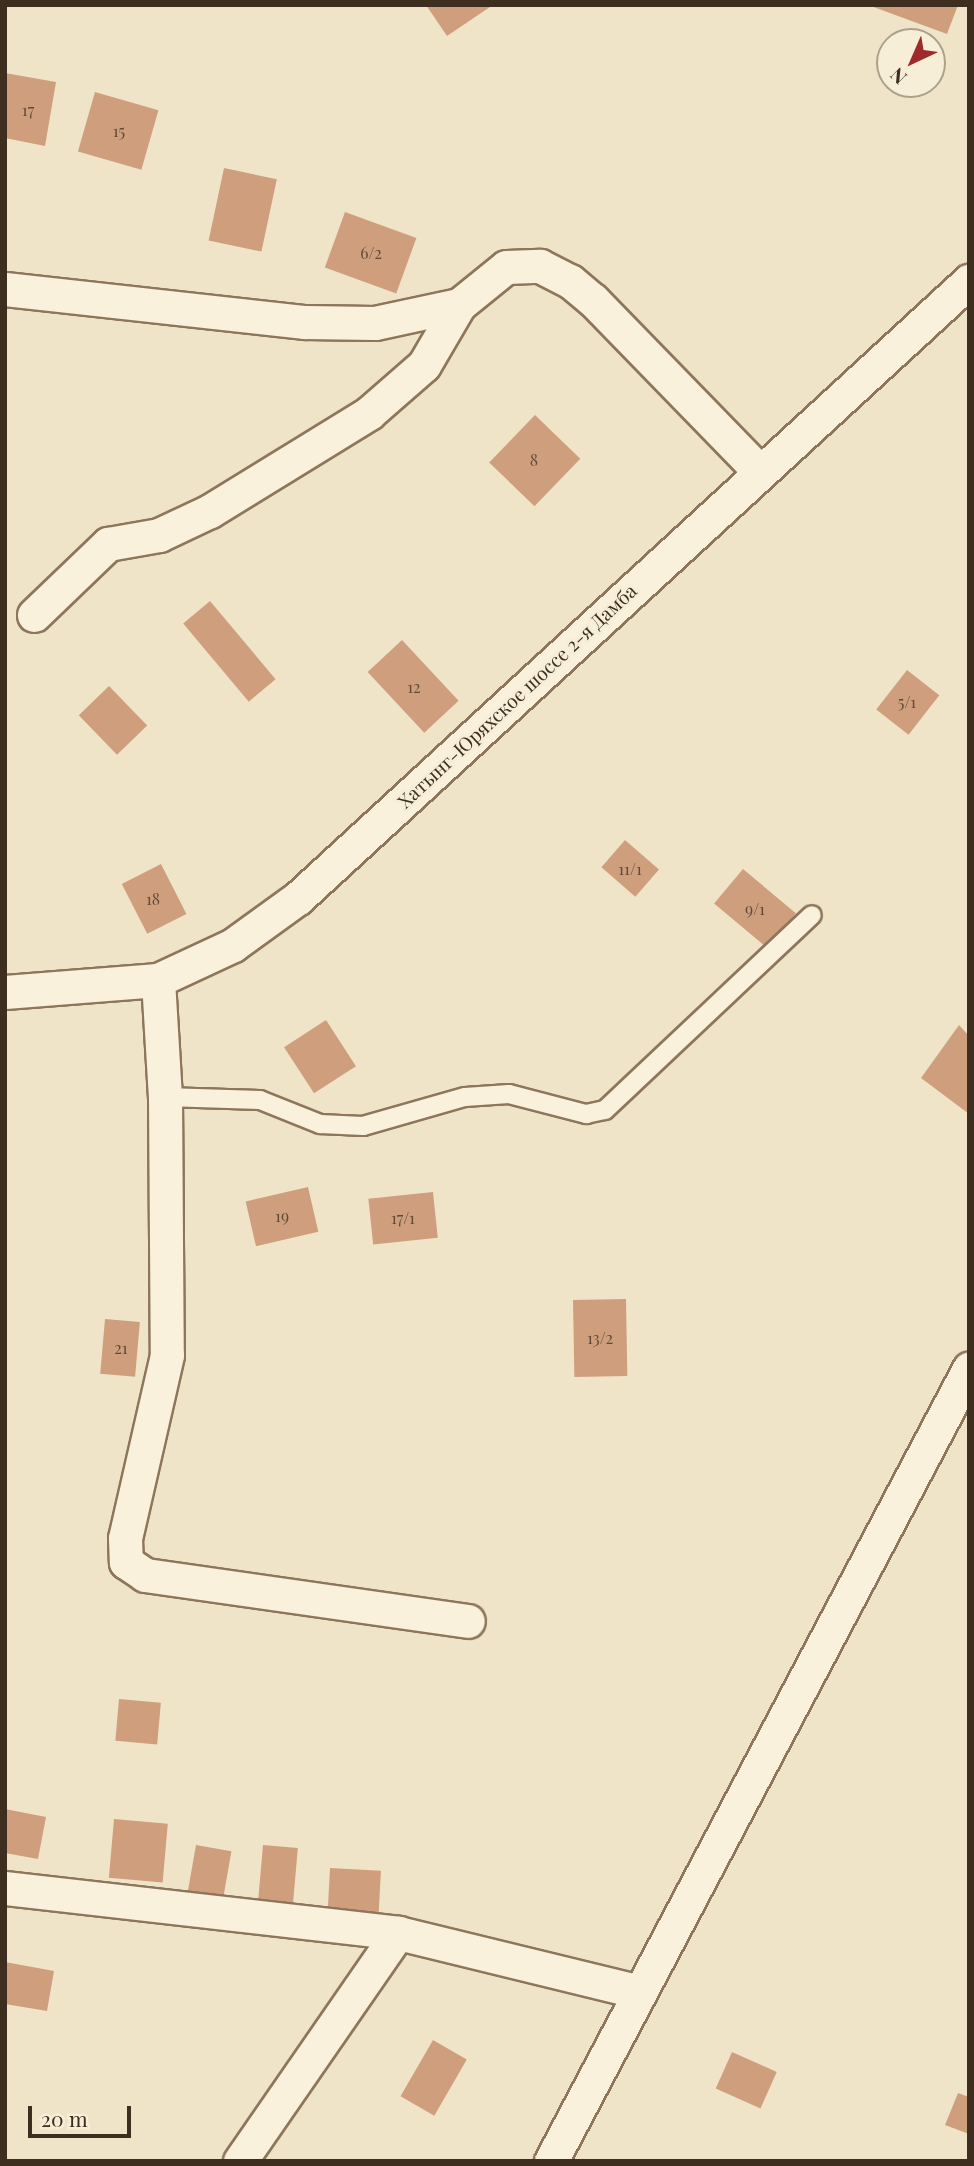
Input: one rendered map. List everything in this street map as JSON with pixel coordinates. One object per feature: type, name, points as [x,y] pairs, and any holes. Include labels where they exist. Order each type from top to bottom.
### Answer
[{"type":"street","points":[[34,615],[108,544],[159,535],[210,511],[369,414],[424,365],[459,305],[506,267],[540,266],[570,281],[760,472]]},
{"type":"street","name":"Хатынг-Юряхское шоссе 2-я Дамба","points":[[5,992],[158,980],[233,945],[298,898],[969,281]]},
{"type":"street","points":[[5,289],[304,322],[375,323],[459,305]]},
{"type":"street","points":[[158,980],[165,1097],[167,1355],[125,1538],[126,1562],[145,1575],[468,1621]]},
{"type":"street","points":[[551,2161],[969,1369]]},
{"type":"street","points":[[5,1888],[398,1933],[639,1992]]},
{"type":"street","points":[[240,2161],[398,1933]]},
{"type":"lane","points":[[165,1097],[260,1100],[320,1124],[363,1126],[466,1097],[509,1094],[586,1114],[605,1110],[812,915]]},
{"type":"building","points":[[426,5],[493,5],[447,36]]},
{"type":"building","points":[[868,5],[958,5],[947,34],[946,28],[931,28]]},
{"type":"building","points":[[5,73],[56,82],[45,146],[5,138]]},
{"type":"building","points":[[95,92],[158,110],[141,170],[78,152]]},
{"type":"building","points":[[224,168],[277,179],[261,252],[209,240]]},
{"type":"building","points":[[345,212],[416,238],[396,293],[325,267]]},
{"type":"building","points":[[535,415],[580,459],[534,506],[489,462]]},
{"type":"building","points":[[210,601],[276,679],[249,702],[183,623]]},
{"type":"building","points":[[402,640],[459,701],[424,733],[368,672]]},
{"type":"building","points":[[907,670],[939,695],[909,735],[876,709]]},
{"type":"building","points":[[109,686],[147,726],[117,755],[79,715]]},
{"type":"building","points":[[625,840],[659,870],[635,897],[601,867]]},
{"type":"building","points":[[161,864],[186,914],[147,934],[122,884]]},
{"type":"building","points":[[743,869],[796,913],[767,948],[714,903]]},
{"type":"building","points":[[326,1020],[356,1066],[314,1093],[284,1047]]},
{"type":"building","points":[[959,1025],[969,1036],[969,1114],[921,1078]]},
{"type":"building","points":[[308,1187],[318,1232],[256,1246],[246,1201]]},
{"type":"building","points":[[433,1192],[438,1238],[373,1245],[368,1199]]},
{"type":"building","points":[[626,1299],[627,1376],[574,1377],[573,1300]]},
{"type":"building","points":[[105,1319],[140,1322],[135,1377],[100,1374]]},
{"type":"building","points":[[119,1699],[161,1703],[157,1745],[115,1741]]},
{"type":"building","points":[[5,1809],[46,1817],[38,1859],[5,1853]]},
{"type":"building","points":[[114,1819],[168,1824],[163,1882],[109,1878]]},
{"type":"building","points":[[196,1845],[231,1851],[223,1900],[187,1894]]},
{"type":"building","points":[[263,1845],[298,1848],[293,1903],[258,1900]]},
{"type":"building","points":[[330,1868],[381,1871],[378,1920],[327,1917]]},
{"type":"building","points":[[5,1962],[54,1971],[47,2011],[5,2004]]},
{"type":"building","points":[[433,2040],[467,2060],[434,2116],[401,2096]]},
{"type":"building","points":[[732,2052],[777,2072],[760,2108],[716,2089]]},
{"type":"building","points":[[958,2093],[969,2097],[969,2134],[945,2125]]}]
